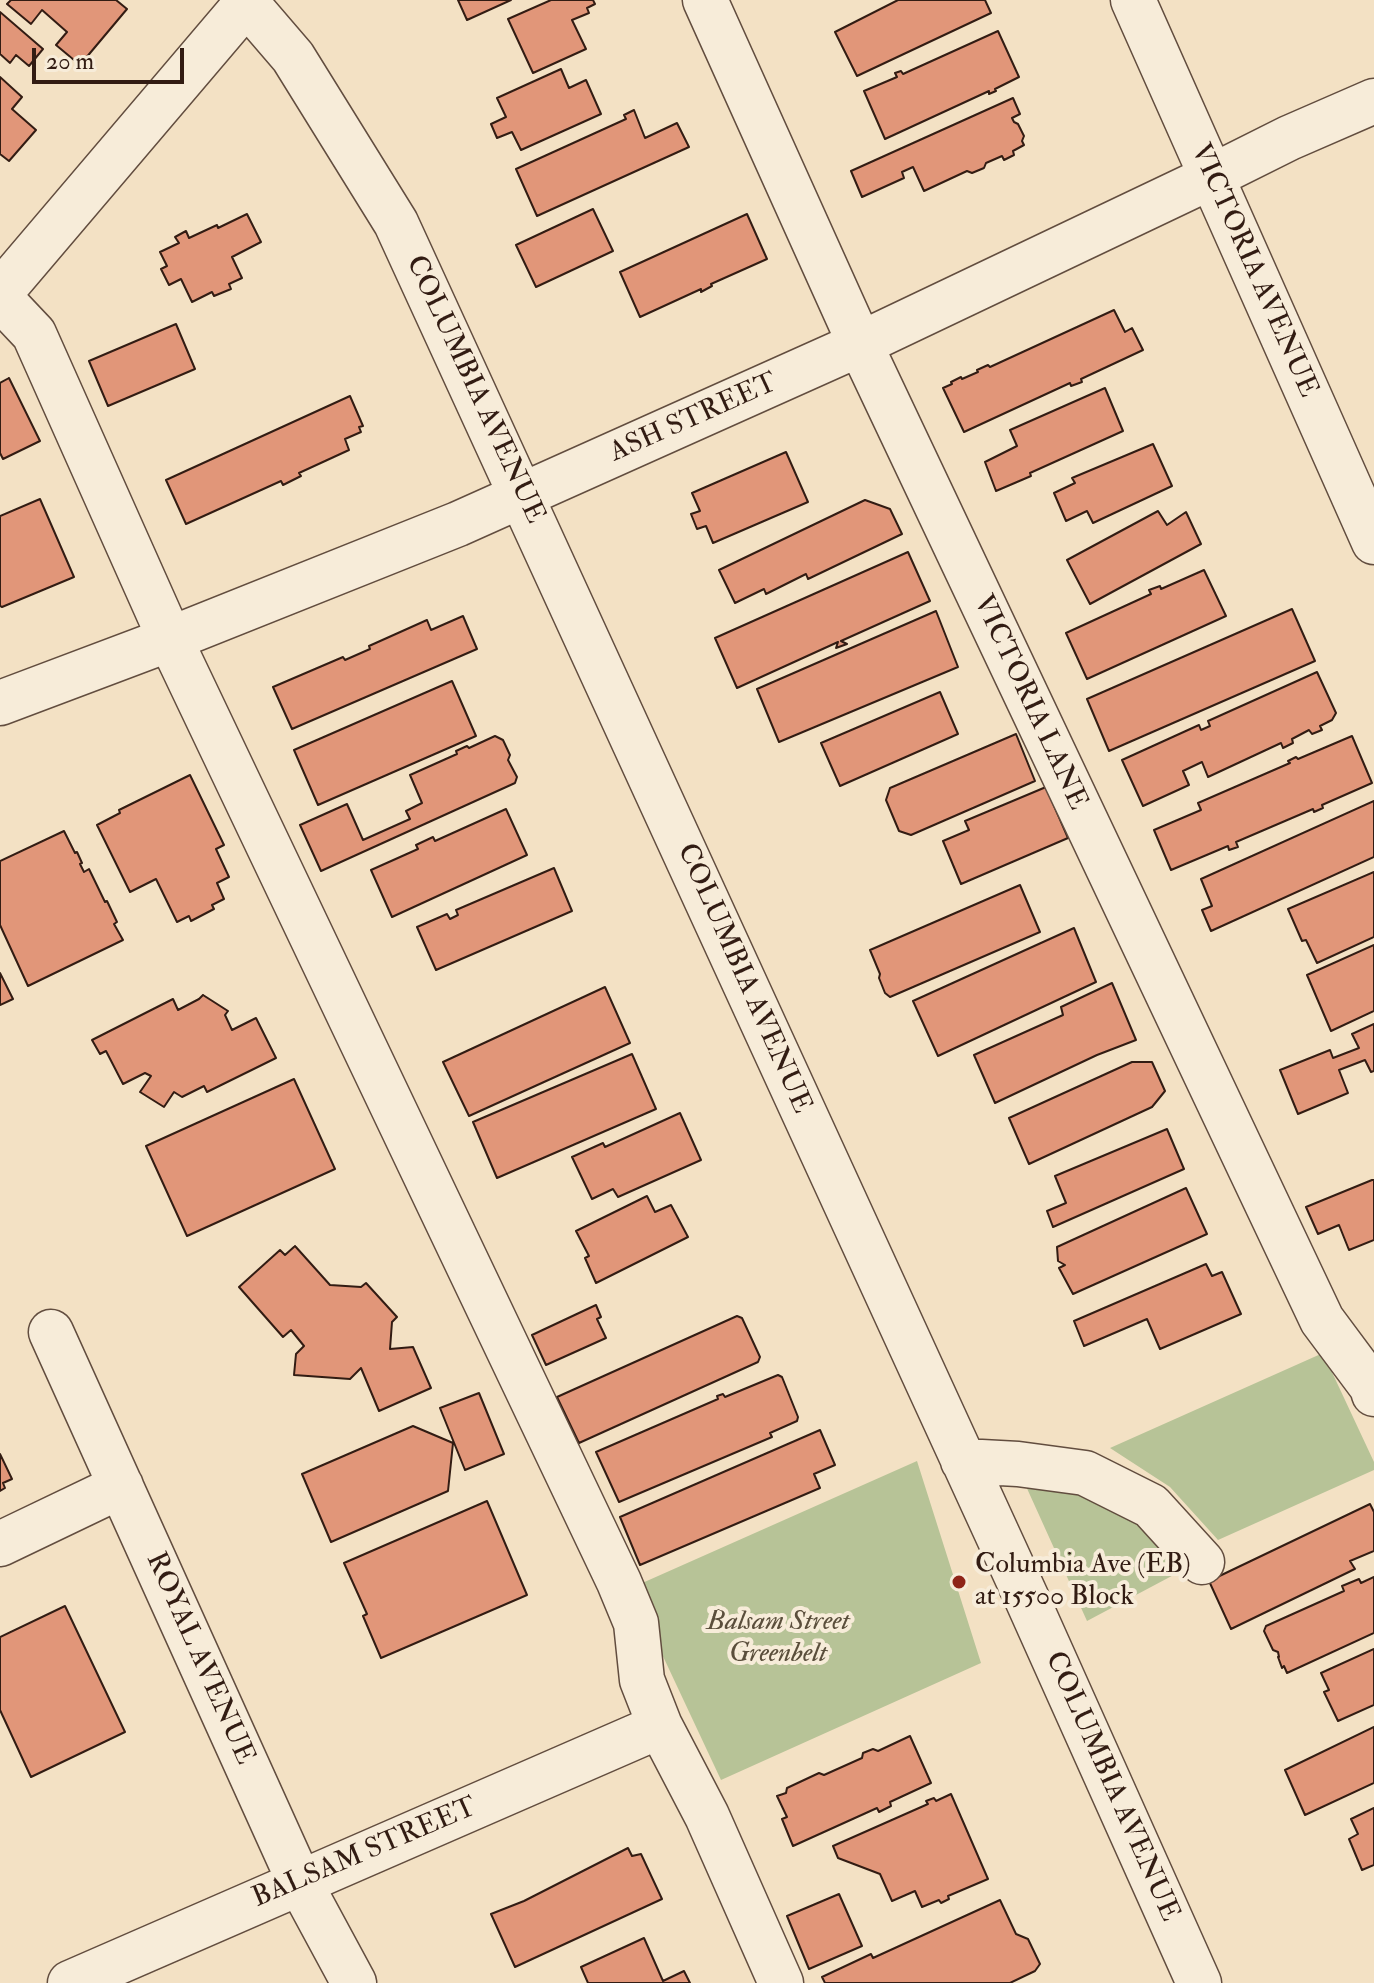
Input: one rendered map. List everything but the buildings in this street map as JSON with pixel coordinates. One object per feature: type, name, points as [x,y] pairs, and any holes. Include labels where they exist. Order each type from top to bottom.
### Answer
[{"type":"street","name":"VICTORIA LANE","points":[[705,0],[860,344],[1322,1320],[1373,1389]]},
{"type":"street","name":"VICTORIA AVENUE","points":[[1133,0],[1374,542]]},
{"type":"street","points":[[247,1],[0,296],[34,334],[170,639],[619,1582],[636,1623],[642,1680],[660,1726],[707,1816],[781,1983]]},
{"type":"street","name":"COLUMBIA AVENUE","points":[[247,1],[293,57],[396,223],[1027,1599],[1199,1983]]},
{"type":"street","name":"ASH STREET","points":[[0,703],[458,524],[860,344],[1289,138],[1374,101]]},
{"type":"street","name":"ROYAL AVENUE","points":[[51,1332],[300,1883],[354,1983]]},
{"type":"street","points":[[963,1461],[1085,1473],[1151,1506],[1202,1562]]},
{"type":"street","points":[[0,1544],[121,1486]]},
{"type":"street","name":"BALSAM STREET","points":[[70,1983],[660,1726]]},
{"type":"green space","points":[[1323,1353],[1374,1462],[1374,1470],[1218,1540],[1170,1487],[1110,1448]]},
{"type":"green space","name":"Balsam Street Greenbelt","points":[[917,1461],[981,1663],[721,1780],[631,1588]]},
{"type":"green space","points":[[1025,1484],[1081,1490],[1138,1521],[1183,1570],[1087,1621]]},
{"type":"place","name":"Columbia Ave (EB) at 15500 Block","points":[[959,1582]]}]
